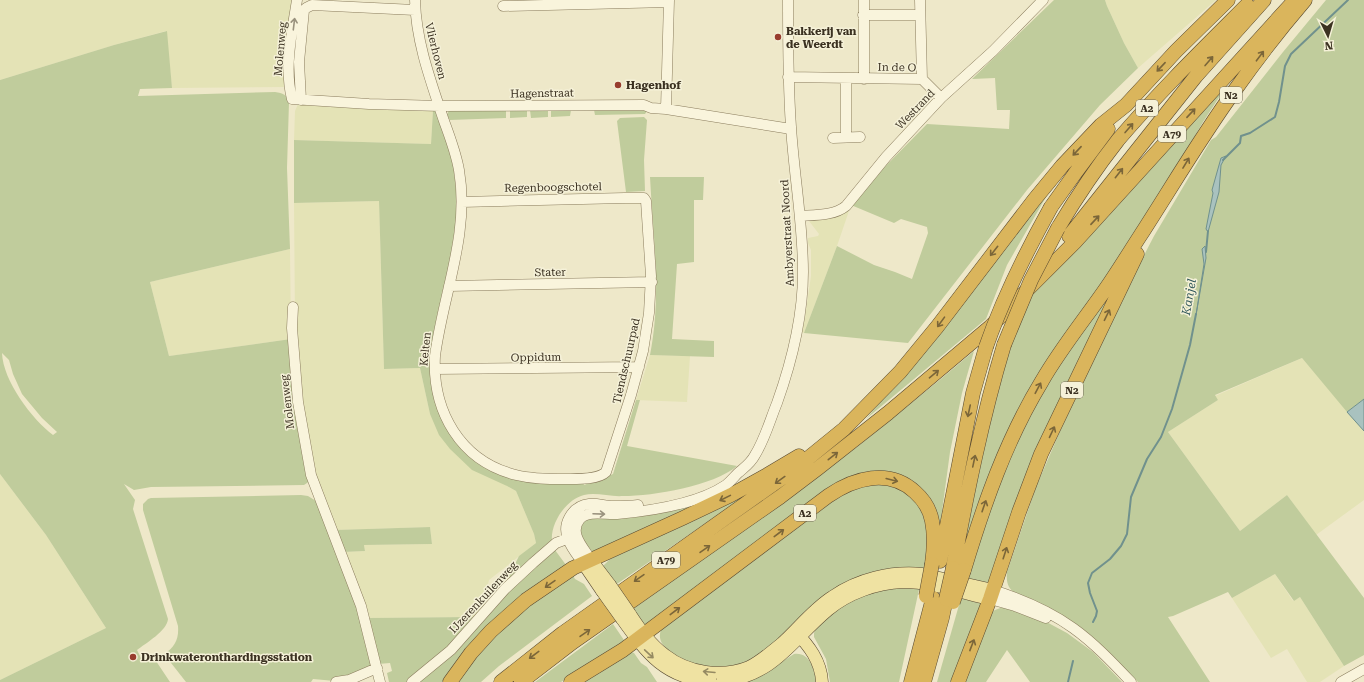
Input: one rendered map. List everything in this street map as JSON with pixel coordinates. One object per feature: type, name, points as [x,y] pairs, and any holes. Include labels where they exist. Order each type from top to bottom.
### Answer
[{"type":"highway","name":"A2","points":[[924,682],[942,618],[939,599],[947,567],[955,479],[973,393],[981,342],[1051,208],[1076,172],[1126,105],[1176,51],[1228,0]]},
{"type":"highway","name":"A2","points":[[911,682],[912,662],[939,599],[991,387],[1004,345],[1031,280],[1058,228],[1089,180],[1118,141],[1165,88],[1252,0]]},
{"type":"highway","name":"A79","points":[[521,682],[573,642],[780,497],[981,342],[1015,298],[1073,231],[1196,76],[1264,0]]},
{"type":"highway","name":"A79","points":[[981,342],[990,327],[1075,242],[1295,0]]},
{"type":"highway","name":"N2","points":[[947,567],[978,522],[1006,448],[1037,389],[1061,350],[1106,288],[1234,90],[1305,0]]},
{"type":"highway","name":"A79","points":[[501,682],[563,633],[817,453],[866,408],[900,372],[937,327],[1034,200],[1062,166],[1101,125],[1126,105]]},
{"type":"highway","name":"N2","points":[[991,595],[1016,520],[1041,454],[1100,329],[1166,196]]},
{"type":"highway","name":"A79","points":[[450,682],[471,653],[491,631],[526,600],[560,576],[587,561],[731,495],[808,450],[833,438]]},
{"type":"highway","name":"A2","points":[[640,637],[828,496],[840,488],[858,480],[876,477],[894,479],[909,486],[922,499],[932,521],[934,542],[947,567]]},
{"type":"highway","points":[[958,682],[991,595]]},
{"type":"highway","points":[[571,682],[623,650],[640,637]]},
{"type":"main road","points":[[587,561],[626,616],[653,658],[670,670],[693,679],[711,682]]},
{"type":"main road","points":[[722,682],[742,678],[758,672],[783,654],[816,609],[840,592],[863,581],[903,573],[917,574],[991,595]]},
{"type":"main road","points":[[640,637],[675,662],[700,671],[720,673],[736,671],[754,664],[782,643],[797,634]]},
{"type":"main road","points":[[797,634],[816,658],[820,669],[822,682]]},
{"type":"street","name":"Molenweg","points":[[294,96],[289,63],[297,0]]},
{"type":"street","name":"Ambyerstraat Noord","points":[[572,537],[576,525],[580,519],[587,514],[616,514],[673,506],[696,499],[714,491],[724,486],[750,464],[759,449],[789,365],[797,328],[802,293],[803,263],[800,216],[791,129],[788,77],[788,0]]},
{"type":"street","points":[[864,0],[864,79]]},
{"type":"street","points":[[920,0],[922,79]]},
{"type":"street","name":"Westrand","points":[[800,216],[832,213],[844,208],[886,157],[941,98],[992,51],[1043,0]]},
{"type":"street","points":[[503,6],[669,1],[666,109]]},
{"type":"street","points":[[294,96],[304,10],[306,8],[312,5],[415,5]]},
{"type":"street","name":"Vlierhoven","points":[[415,5],[425,62],[440,106]]},
{"type":"street","points":[[863,15],[920,15]]},
{"type":"street","name":"In de O","points":[[788,77],[922,79],[941,98]]},
{"type":"street","points":[[846,78],[846,138]]},
{"type":"street","name":"Hagenstraat","points":[[294,96],[369,104],[440,106],[644,106],[791,129]]},
{"type":"street","name":"Kelten","points":[[440,106],[456,157],[462,202],[460,232],[436,343],[434,369],[440,401],[447,421],[460,440],[481,459],[502,470],[528,477],[575,479],[602,476]]},
{"type":"street","points":[[833,138],[860,137]]},
{"type":"street","name":"Regenboogschotel","points":[[462,202],[644,198]]},
{"type":"street","name":"Tiendschuurpad","points":[[602,476],[606,472],[639,367],[649,313],[652,282],[646,203],[644,198]]},
{"type":"street","name":"Stater","points":[[449,286],[652,282]]},
{"type":"street","name":"Molenweg","points":[[292,307],[292,328],[298,402],[310,469],[317,493],[361,606],[377,668]]},
{"type":"street","name":"Oppidum","points":[[434,369],[639,367]]},
{"type":"street","points":[[572,537],[587,561]]},
{"type":"street","name":"IJzerenkuilenweg","points":[[412,682],[451,650],[488,607],[524,571],[556,543],[572,537]]},
{"type":"street","points":[[991,595],[1024,601],[1050,614],[1072,628],[1131,682]]},
{"type":"street","points":[[336,682],[349,680],[377,668],[380,682]]},
{"type":"street","points":[[1341,682],[1364,669]]},
{"type":"green space","points":[[0,0],[294,0],[284,87],[172,88],[166,31],[114,45],[0,80]]},
{"type":"green space","points":[[1054,0],[1105,0],[1124,43],[1138,68],[1100,105],[1027,190],[908,343],[804,333],[837,246],[874,265],[912,279],[928,233],[927,227],[901,219],[894,223],[851,205],[862,190],[927,124],[1009,129],[1010,110],[997,110],[995,78],[972,79]]},
{"type":"green space","points":[[1105,0],[1216,0],[1138,68],[1124,43]]},
{"type":"green space","points":[[1326,0],[1364,0],[1364,399],[1347,412],[1302,358],[1215,395],[1218,400],[1168,432],[1240,531],[1287,495],[1364,598],[1364,655],[1344,666],[1300,597],[1294,601],[1275,574],[1232,598],[1228,592],[1168,617],[1210,682],[1138,682],[1104,647],[1073,623],[1013,592],[1008,585],[1007,572],[1036,487],[1061,429],[1125,292],[1154,236],[1211,140],[1216,137]]},
{"type":"green space","points":[[167,31],[172,88],[140,89],[138,96],[275,92],[284,95],[289,102],[287,168],[290,249],[150,282],[169,356],[291,339],[310,481],[304,485],[151,487],[134,490],[124,484],[135,500],[133,509],[168,619],[164,628],[160,632],[137,650],[143,662],[153,658],[170,682],[0,682],[0,680],[106,628],[46,535],[0,474],[0,80],[114,45]],"holes":[[[2,353],[9,360],[13,374],[22,394],[42,418],[57,432],[53,435],[36,419],[13,387],[7,375]]]},
{"type":"green space","points":[[1231,79],[1203,122],[1136,238],[1055,355],[958,566],[990,417],[1008,352],[1027,299]]},
{"type":"green space","points":[[298,104],[433,110],[431,144],[294,140],[295,111]]},
{"type":"green space","points":[[645,109],[647,111],[645,114],[595,115],[594,110]]},
{"type":"green space","points":[[433,110],[436,110],[452,153],[458,208],[450,261],[437,316],[430,356],[430,372],[442,417],[486,468],[583,482],[584,485],[613,474],[636,400],[640,400],[627,446],[737,466],[713,479],[666,492],[636,496],[589,494],[577,498],[565,507],[556,521],[553,528],[552,542],[504,586],[519,556],[536,543],[534,534],[516,491],[472,470],[450,449],[439,435],[430,414],[420,368],[384,369],[379,201],[294,203],[294,140],[431,144]]},
{"type":"green space","points":[[449,110],[506,111],[506,118],[450,120],[447,115]]},
{"type":"green space","points":[[510,110],[527,110],[527,117],[510,118]]},
{"type":"green space","points":[[530,110],[548,110],[548,117],[531,118]]},
{"type":"green space","points":[[551,110],[571,110],[570,116],[551,117]]},
{"type":"green space","points":[[644,117],[647,120],[644,160],[645,191],[626,192],[617,121],[620,118]]},
{"type":"green space","points":[[650,177],[704,177],[703,200],[694,200],[694,262],[677,264],[672,339],[714,341],[714,357],[650,355],[654,333],[656,266]]},
{"type":"green space","points":[[1046,197],[1007,265],[986,319],[866,419],[931,342],[1011,238]]},
{"type":"green space","points":[[379,201],[384,369],[420,368],[430,414],[507,486],[516,491],[534,534],[536,543],[489,580],[485,596],[486,603],[475,618],[367,618],[343,552],[365,551],[364,545],[432,544],[430,527],[335,530],[315,481],[303,418],[295,321],[294,203]]},
{"type":"green space","points":[[851,205],[804,333],[802,332],[811,276],[811,250],[808,243],[808,238],[818,236],[819,234],[809,221],[839,216]]},
{"type":"green space","points":[[290,249],[291,339],[169,356],[150,282]]},
{"type":"green space","points":[[1117,284],[990,580],[987,584],[967,579],[1000,479],[1037,401],[1066,354]]},
{"type":"green space","points":[[974,351],[962,393],[950,452],[938,541],[926,499],[867,473],[646,624],[643,624],[633,609],[857,447]]},
{"type":"green space","points":[[650,355],[690,356],[687,402],[636,400]]},
{"type":"green space","points":[[1302,358],[1364,431],[1364,500],[1316,535],[1287,495],[1240,531],[1168,432],[1218,400],[1215,396]]},
{"type":"green space","points":[[0,474],[46,535],[106,628],[0,680]]},
{"type":"green space","points":[[767,481],[614,586],[603,566],[610,559]]},
{"type":"green space","points":[[876,483],[893,486],[903,491],[916,502],[921,510],[927,527],[928,536],[928,552],[924,570],[911,569],[782,637],[750,660],[738,665],[730,667],[712,667],[695,664],[678,657],[664,645],[660,637],[661,630],[832,501],[851,490]]},
{"type":"green space","points":[[721,495],[595,552],[586,547],[581,538],[580,527],[585,518]]},
{"type":"green space","points":[[308,496],[316,501],[353,595],[373,665],[335,681],[313,679],[311,682],[186,682],[164,654],[176,642],[178,626],[143,510],[143,504],[151,498]]},
{"type":"green space","points":[[430,527],[432,544],[364,545],[365,551],[343,552],[335,530]]},
{"type":"green space","points":[[555,550],[566,565],[455,663],[442,682],[419,682],[506,593]]},
{"type":"green space","points":[[571,572],[575,579],[584,584],[592,596],[499,666],[481,682],[456,682],[501,627]]},
{"type":"green space","points":[[1275,574],[1293,601],[1300,597],[1344,666],[1320,682],[1307,682],[1287,649],[1271,658],[1232,598]]},
{"type":"green space","points":[[920,585],[899,682],[830,682],[826,659],[814,637],[817,626],[830,612],[873,590]]},
{"type":"green space","points":[[961,598],[983,604],[953,682],[937,682]]},
{"type":"green space","points":[[1003,607],[1039,618],[1067,633],[1093,652],[1122,682],[1030,682],[1007,650],[986,682],[963,682],[990,614]]},
{"type":"green space","points":[[367,618],[475,618],[441,655],[407,682],[389,682],[387,673],[392,671],[390,663],[378,664]]},
{"type":"green space","points":[[613,624],[626,643],[561,682],[535,682]]},
{"type":"green space","points":[[631,652],[634,653],[641,663],[647,667],[657,682],[582,682]]},
{"type":"green space","points":[[794,654],[799,654],[808,659],[813,667],[817,682],[746,682],[766,672]]},
{"type":"water","points":[[1226,156],[1221,165],[1219,192],[1208,232],[1206,229],[1213,193],[1212,190],[1221,158]]},
{"type":"water","points":[[1205,246],[1206,258],[1196,315],[1204,264],[1202,249]]},
{"type":"water","points":[[1364,399],[1364,431],[1347,412]]},
{"type":"waterway","name":"Kanjel","points":[[1223,160],[1240,143],[1241,136],[1250,133],[1275,117],[1285,66],[1291,54],[1348,0]]},
{"type":"waterway","name":"Kanjel","points":[[1206,252],[1208,231]]},
{"type":"waterway","name":"Kanjel","points":[[1093,622],[1097,611],[1088,583],[1092,573],[1110,559],[1121,546],[1127,534],[1131,497],[1147,459],[1161,437],[1172,409],[1190,345],[1196,314]]},
{"type":"waterway","name":"Kanjel","points":[[1068,682],[1073,661]]},
{"type":"place","name":"Bakkerij van de Weerdt","points":[[778,37]]},
{"type":"place","name":"Hagenhof","points":[[618,85]]},
{"type":"place","name":"Drinkwateronthardingsstation","points":[[133,657]]}]
